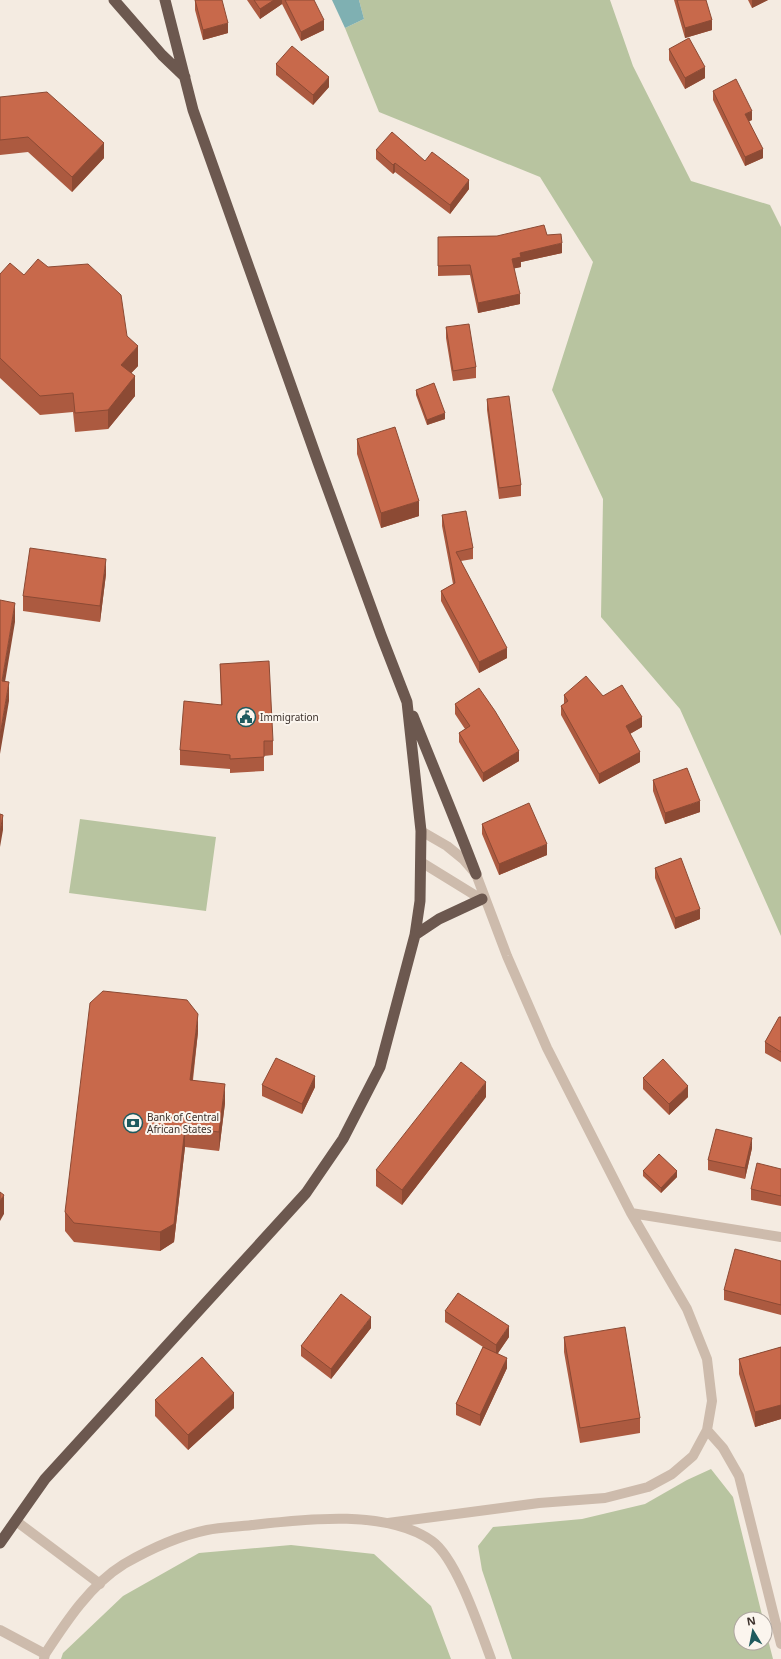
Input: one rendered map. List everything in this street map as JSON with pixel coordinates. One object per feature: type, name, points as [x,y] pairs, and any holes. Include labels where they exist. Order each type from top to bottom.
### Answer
[{"type":"highway","points":[[114,0],[162,55],[185,77]]},
{"type":"highway","points":[[165,0],[193,110],[318,462],[407,702],[476,874]]},
{"type":"highway","points":[[0,1543],[45,1478],[306,1193],[343,1139],[380,1067],[415,935],[420,901],[421,831],[407,702]]},
{"type":"highway","points":[[415,935],[439,919],[484,901]]},
{"type":"street","points":[[388,1523],[539,1503],[605,1498],[648,1487],[672,1474],[693,1456],[707,1430],[712,1401],[707,1359],[687,1309],[632,1213],[548,1048],[484,901],[476,874],[463,858],[447,846],[421,831]]},
{"type":"street","points":[[421,862],[484,901]]},
{"type":"street","points":[[632,1213],[781,1237]]},
{"type":"street","points":[[707,1430],[723,1448],[739,1476],[749,1510],[781,1644]]},
{"type":"street","points":[[0,1630],[44,1657],[66,1623],[100,1584],[123,1565],[159,1545],[207,1530],[306,1520],[345,1519],[388,1523],[412,1530],[433,1542],[445,1556],[458,1578],[472,1608],[491,1659]]},
{"type":"street","points":[[16,1521],[100,1584]]},
{"type":"green space","points":[[359,0],[610,0],[633,66],[691,181],[770,205],[781,227],[781,936],[680,709],[601,617],[603,499],[552,390],[593,262],[540,177],[379,112],[345,28],[364,19]]},
{"type":"green space","points":[[80,819],[216,837],[206,911],[69,893]]},
{"type":"green space","points":[[711,1469],[733,1497],[761,1611],[733,1611],[733,1651],[771,1651],[773,1659],[512,1659],[482,1570],[478,1546],[493,1527],[582,1519],[645,1504],[687,1480]]},
{"type":"green space","points":[[291,1545],[374,1554],[431,1606],[451,1659],[61,1659],[63,1653],[123,1596],[199,1553]]},
{"type":"water","points":[[332,0],[359,0],[364,19],[345,28]]},
{"type":"building","points":[[195,0],[222,0],[228,23],[203,30]]},
{"type":"building","points":[[254,0],[274,0],[260,9]]},
{"type":"building","points":[[285,0],[314,0],[324,20],[301,32]]},
{"type":"building","points":[[677,0],[706,0],[712,20],[685,28]]},
{"type":"building","points":[[689,38],[705,67],[685,78],[669,49]]},
{"type":"building","points":[[292,46],[329,77],[313,95],[276,64]]},
{"type":"building","points":[[736,79],[752,111],[745,114],[763,149],[745,157],[713,91]]},
{"type":"building","points":[[47,92],[104,143],[72,177],[28,137],[0,140],[0,97]]},
{"type":"building","points":[[392,132],[425,161],[432,152],[469,180],[450,205],[395,163],[393,165],[376,150]]},
{"type":"building","points":[[544,225],[547,235],[561,234],[562,243],[520,253],[521,257],[512,259],[520,294],[478,303],[470,265],[438,266],[438,237],[497,236]]},
{"type":"building","points":[[38,259],[48,267],[88,264],[121,295],[127,336],[138,346],[121,365],[135,376],[108,410],[75,413],[73,393],[40,396],[0,358],[0,274],[10,263],[24,275]]},
{"type":"building","points":[[469,324],[476,367],[453,371],[446,327]]},
{"type":"building","points":[[434,383],[445,413],[427,420],[416,390]]},
{"type":"building","points":[[509,396],[521,485],[499,488],[487,399]]},
{"type":"building","points":[[395,427],[419,501],[381,513],[357,439]]},
{"type":"building","points":[[466,511],[473,548],[456,552],[507,648],[479,662],[441,591],[455,583],[442,515]]},
{"type":"building","points":[[30,548],[106,559],[100,606],[23,596]]},
{"type":"building","points":[[0,600],[15,603],[2,681],[9,682],[0,735]]},
{"type":"building","points":[[269,661],[273,741],[264,741],[264,757],[230,759],[230,755],[180,750],[184,701],[222,705],[220,664]]},
{"type":"building","points":[[586,676],[603,696],[622,685],[642,717],[626,726],[640,752],[599,774],[561,706],[568,701],[564,695]]},
{"type":"building","points":[[479,688],[519,751],[483,773],[459,733],[470,726],[455,704]]},
{"type":"building","points":[[687,768],[700,801],[665,813],[653,780]]},
{"type":"building","points":[[529,803],[547,844],[499,864],[482,824]]},
{"type":"building","points":[[0,814],[3,815],[0,832]]},
{"type":"building","points":[[681,858],[700,909],[675,918],[655,868]]},
{"type":"building","name":"Bank of Central African States","points":[[103,991],[187,1000],[198,1014],[190,1080],[225,1084],[219,1132],[185,1128],[174,1224],[160,1232],[74,1223],[65,1212],[90,1003]]},
{"type":"building","points":[[779,1017],[781,1017],[781,1052],[765,1042]]},
{"type":"building","points":[[276,1058],[315,1076],[302,1104],[262,1085]]},
{"type":"building","points":[[663,1059],[688,1086],[669,1104],[643,1078]]},
{"type":"building","points":[[461,1062],[486,1082],[402,1190],[376,1170]]},
{"type":"building","points":[[716,1129],[752,1138],[745,1168],[708,1160]]},
{"type":"building","points":[[659,1154],[677,1171],[661,1188],[643,1171]]},
{"type":"building","points":[[757,1163],[781,1169],[781,1196],[751,1189]]},
{"type":"building","points":[[0,1192],[4,1195],[0,1201]]},
{"type":"building","points":[[735,1249],[781,1261],[781,1305],[724,1290]]},
{"type":"building","points":[[458,1293],[509,1326],[496,1345],[445,1311]]},
{"type":"building","points":[[341,1294],[371,1317],[331,1369],[301,1346]]},
{"type":"building","points":[[625,1327],[640,1418],[580,1428],[564,1337]]},
{"type":"building","points":[[483,1347],[507,1358],[480,1415],[456,1404]]},
{"type":"building","points":[[781,1347],[781,1405],[755,1412],[739,1359]]},
{"type":"building","points":[[202,1357],[234,1393],[188,1435],[155,1400]]},
{"type":"place","name":"Immigration","points":[[246,717]]},
{"type":"place","name":"Bank of Central African States","points":[[133,1123]]}]
